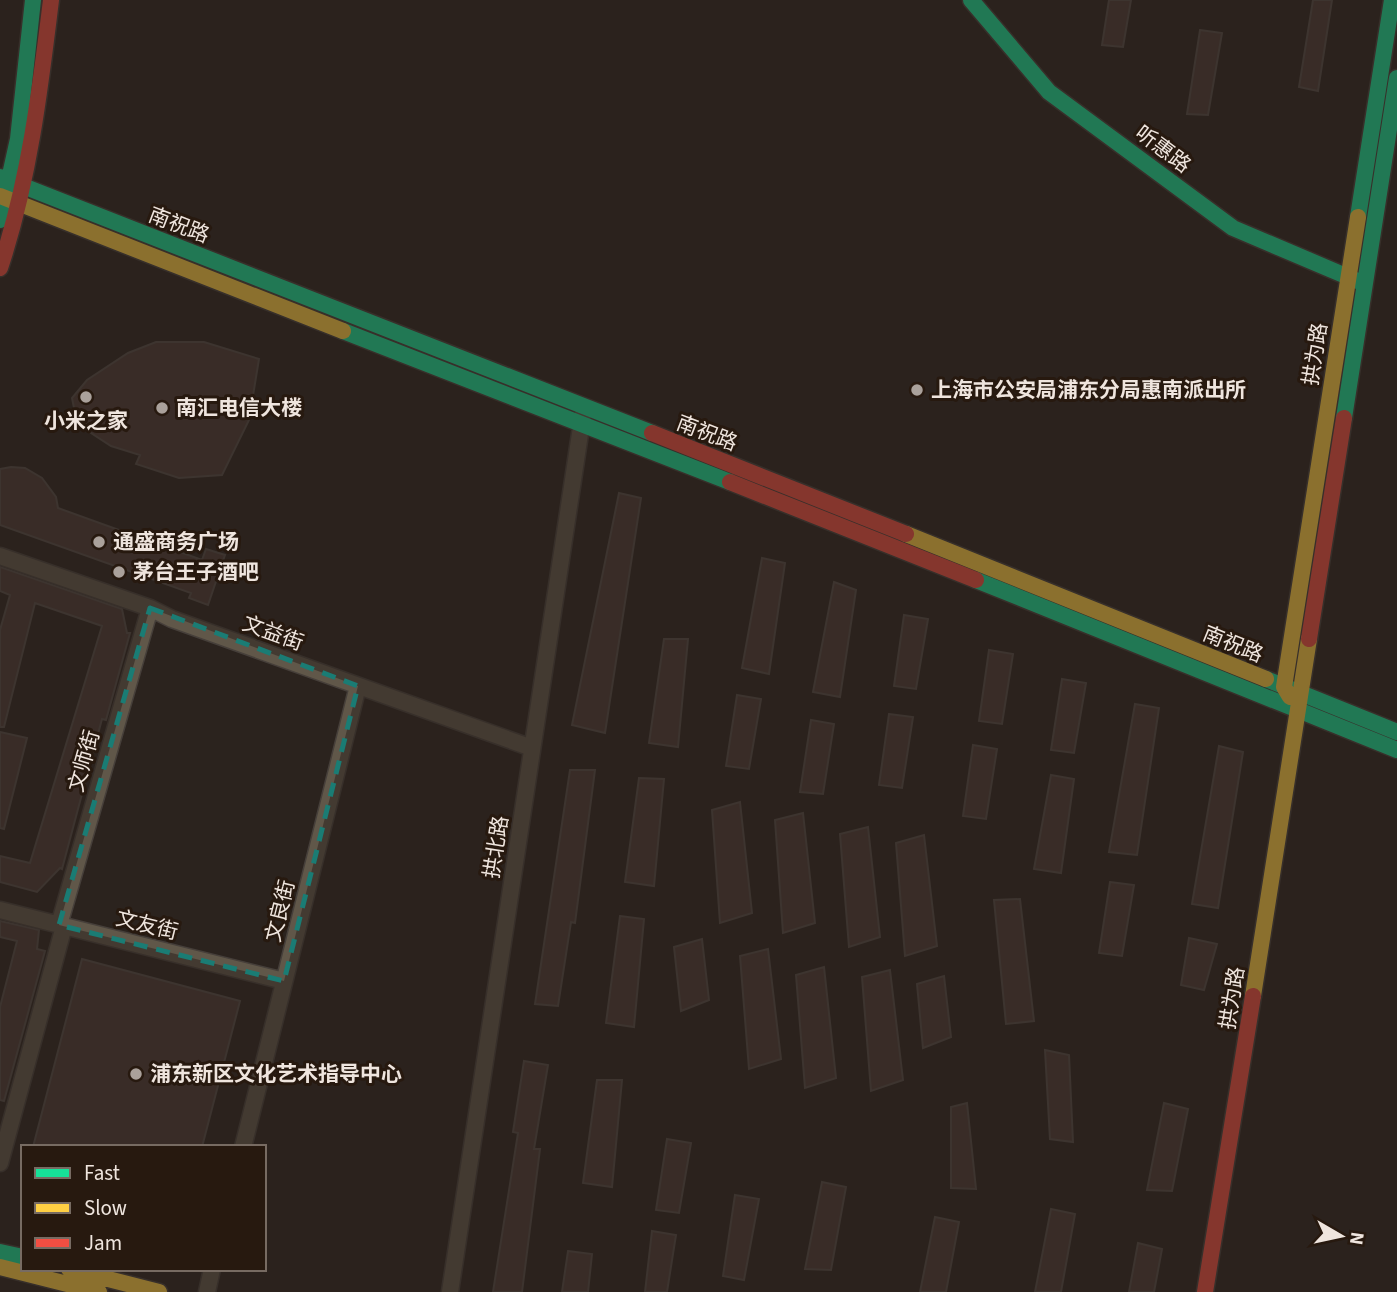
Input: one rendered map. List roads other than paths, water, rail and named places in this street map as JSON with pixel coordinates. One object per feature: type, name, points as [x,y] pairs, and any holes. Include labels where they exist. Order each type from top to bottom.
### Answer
[{"type":"main road","points":[[12,182],[33,0]]},
{"type":"main road","points":[[0,268],[12,182],[51,0]]},
{"type":"main road","name":"听惠路","points":[[971,0],[1049,92],[1233,228],[1365,283]]},
{"type":"main road","name":"拱为路","points":[[1284,687],[1392,0]]},
{"type":"main road","name":"拱为路","points":[[1205,1292],[1397,78]]},
{"type":"main road","name":"南祝路","points":[[12,182],[818,498],[1397,732]]},
{"type":"main road","points":[[0,220],[9,199]]},
{"type":"main road","name":"南祝路","points":[[9,199],[791,507],[1397,750]]},
{"type":"main road","points":[[1284,687],[1298,710]]},
{"type":"main road","points":[[0,1252],[21,1257]]},
{"type":"main road","points":[[0,1267],[99,1292]]},
{"type":"main road","points":[[77,1271],[159,1292]]},
{"type":"street","name":"拱北路","points":[[450,1292],[584,408]]},
{"type":"street","name":"文益街","points":[[0,556],[532,748]]},
{"type":"street","name":"文师街","points":[[0,1163],[61,925],[150,608]]},
{"type":"street","name":"文良街","points":[[243,1145],[358,685]]},
{"type":"street","name":"文友街","points":[[0,910],[284,981]]},
{"type":"street","points":[[207,1292],[212,1271]]},
{"type":"place","name":"上海市公安局浦东分局惠南派出所","points":[[917,390]]},
{"type":"place","name":"小米之家","points":[[86,397]]},
{"type":"place","name":"南汇电信大楼","points":[[162,408]]},
{"type":"place","name":"通盛商务广场","points":[[99,542]]},
{"type":"place","name":"茅台王子酒吧","points":[[119,572]]},
{"type":"place","name":"浦东新区文化艺术指导中心","points":[[136,1074]]}]
